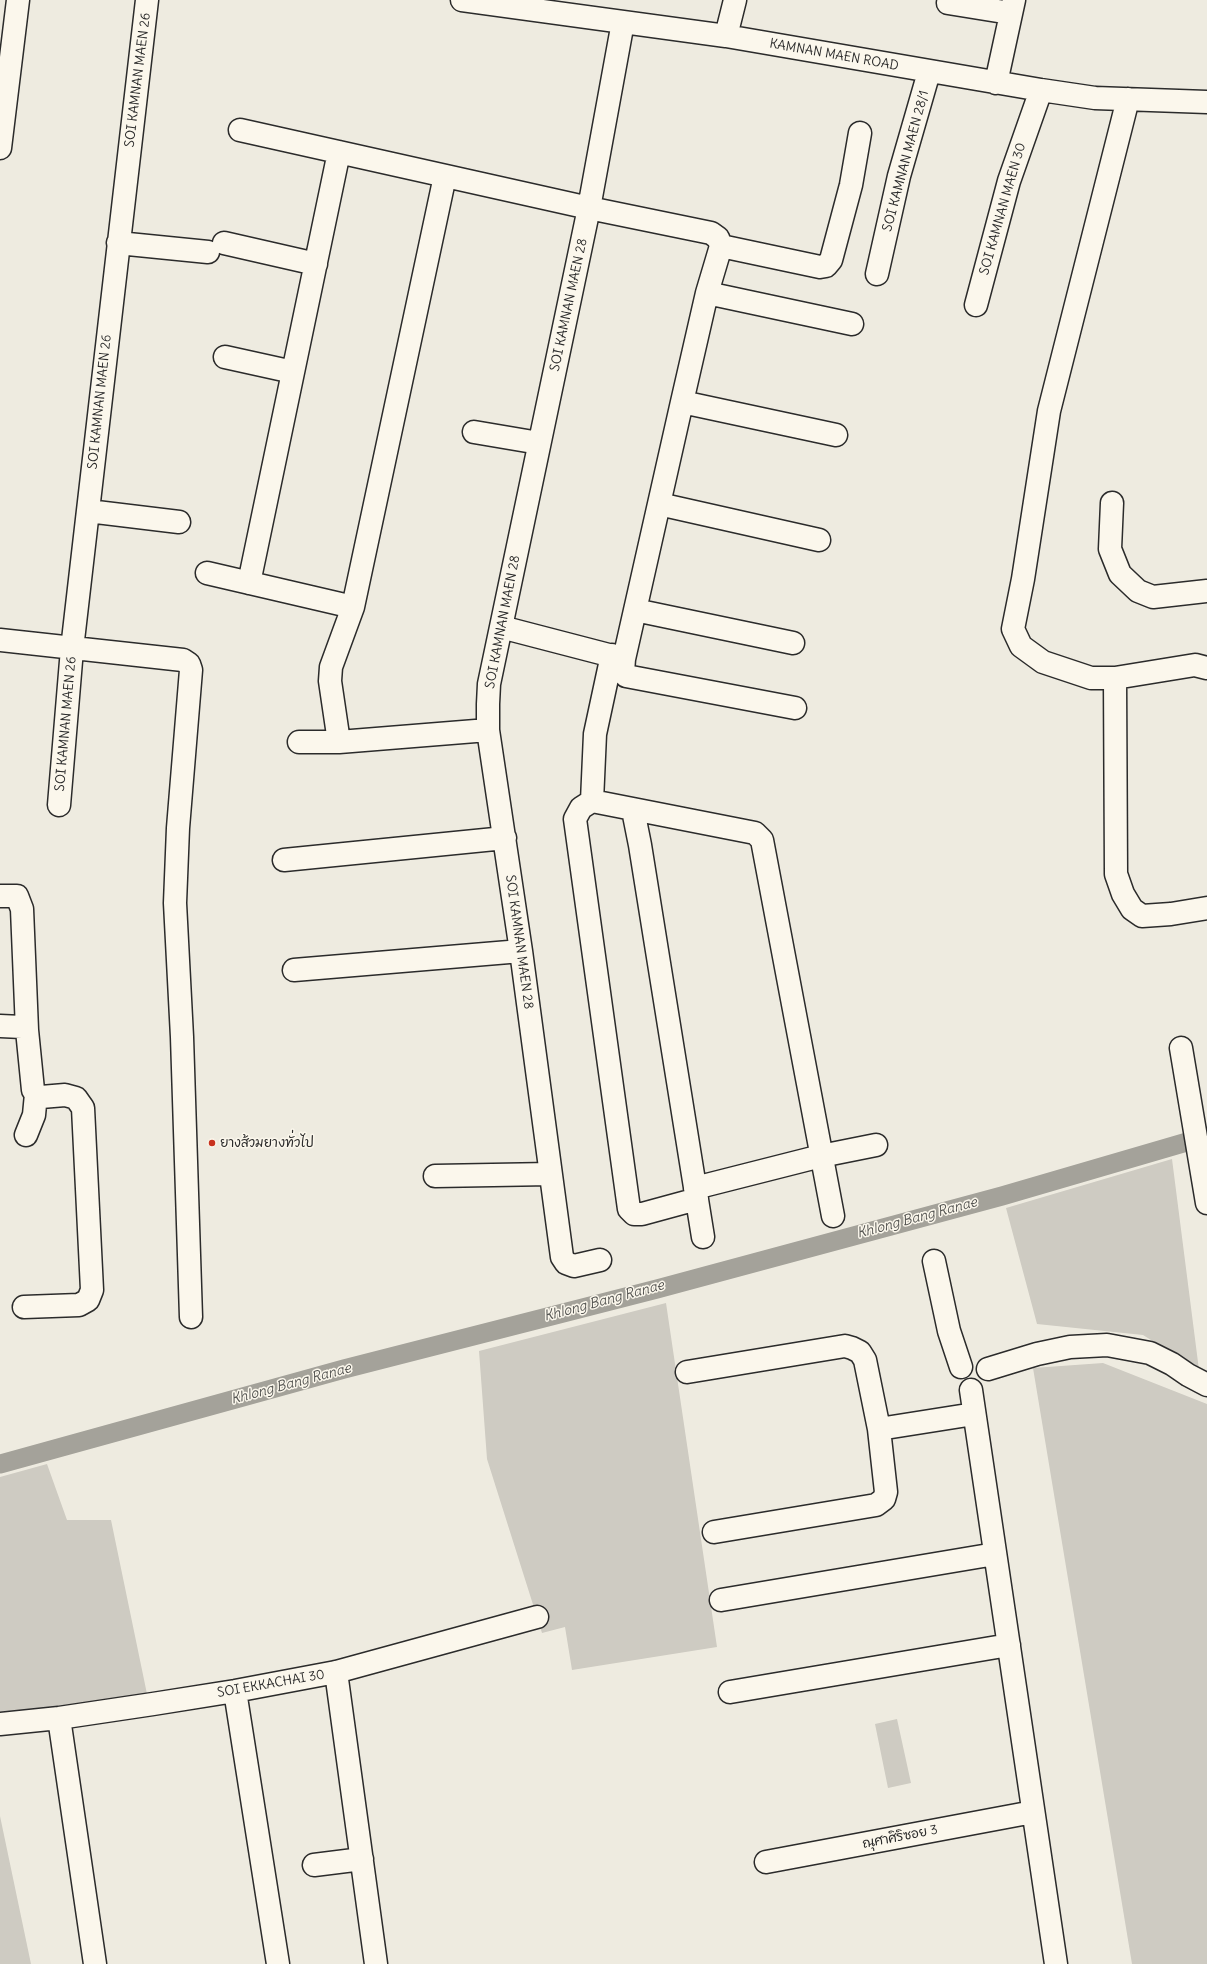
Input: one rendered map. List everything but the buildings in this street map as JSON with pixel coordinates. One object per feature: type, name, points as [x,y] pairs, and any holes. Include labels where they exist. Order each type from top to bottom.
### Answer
[{"type":"street","points":[[0,148],[7,34],[18,0]]},
{"type":"street","name":"SOI KAMNAN MAEN 26","points":[[59,805],[72,649],[147,0]]},
{"type":"street","name":"KAMNAN MAEN ROAD","points":[[462,0],[726,36],[930,72],[1095,98],[1207,102]]},
{"type":"street","points":[[726,36],[735,0]]},
{"type":"street","points":[[948,3],[1012,6],[996,82]]},
{"type":"street","name":"SOI KAMNAN MAEN 28","points":[[600,1260],[574,1266],[566,1263],[562,1257],[521,951],[488,730],[489,684],[589,208],[622,22]]},
{"type":"street","name":"SOI KAMNAN MAEN 28/1","points":[[877,274],[899,176],[930,72]]},
{"type":"street","name":"SOI KAMNAN MAEN 30","points":[[976,305],[1009,181],[1041,90]]},
{"type":"street","points":[[1128,99],[1049,411],[1013,629],[1021,646],[1043,662],[1091,678],[1115,678],[1195,665],[1207,668]]},
{"type":"street","points":[[240,130],[589,208],[711,233],[718,238],[721,246],[707,293],[635,610],[618,657],[595,734],[592,801]]},
{"type":"street","points":[[721,246],[820,267],[826,266],[832,260],[851,184],[860,132]]},
{"type":"street","points":[[248,583],[339,152]]},
{"type":"street","points":[[339,742],[330,681],[331,667],[352,607],[445,176]]},
{"type":"street","points":[[118,243],[216,248],[316,264]]},
{"type":"street","points":[[707,293],[852,324]]},
{"type":"street","points":[[225,357],[293,372]]},
{"type":"street","points":[[682,402],[836,435]]},
{"type":"street","points":[[474,432],[539,443]]},
{"type":"street","points":[[1112,503],[1110,549],[1120,574],[1138,591],[1153,597],[1207,591]]},
{"type":"street","points":[[659,504],[819,540]]},
{"type":"street","points":[[88,511],[179,522]]},
{"type":"street","points":[[207,573],[352,607]]},
{"type":"street","points":[[635,610],[793,643]]},
{"type":"street","points":[[501,627],[618,657]]},
{"type":"street","points":[[0,640],[183,660],[189,664],[191,670],[178,828],[176,903],[191,1317]]},
{"type":"street","points":[[618,657],[623,672],[626,676],[795,708]]},
{"type":"street","points":[[1115,678],[1116,874],[1123,894],[1132,909],[1142,916],[1207,908]]},
{"type":"street","points":[[299,742],[339,742],[488,730]]},
{"type":"street","points":[[833,1216],[821,1156],[762,840],[755,833],[592,801],[581,808],[575,819],[629,1208],[634,1214],[642,1214],[696,1194],[821,1156],[876,1145]]},
{"type":"street","points":[[633,810],[640,845],[703,1237]]},
{"type":"street","points":[[284,860],[505,838]]},
{"type":"street","points":[[0,896],[17,896],[22,909],[27,1030],[33,1090],[41,1097],[65,1095],[76,1098],[83,1108],[92,1290],[88,1300],[79,1305],[24,1307]]},
{"type":"street","points":[[294,970],[521,951]]},
{"type":"street","points":[[0,1026],[22,1027],[27,1030]]},
{"type":"street","points":[[1181,1048],[1207,1203]]},
{"type":"street","points":[[26,1135],[34,1116],[36,1094]]},
{"type":"street","points":[[435,1176],[550,1174]]},
{"type":"street","points":[[934,1261],[949,1331],[961,1367]]},
{"type":"street","points":[[988,1369],[1037,1354],[1070,1347],[1107,1345],[1150,1353],[1172,1364],[1207,1386]]},
{"type":"street","points":[[687,1372],[845,1346],[852,1348],[860,1352],[865,1360],[880,1429],[886,1492],[884,1500],[876,1505],[714,1532]]},
{"type":"street","points":[[973,1360],[982,1362],[988,1369],[987,1383],[980,1389],[966,1389],[960,1381],[959,1376],[961,1367],[964,1363],[973,1360]]},
{"type":"street","points":[[971,1390],[1056,1964]]},
{"type":"street","points":[[880,1429],[974,1414]]},
{"type":"street","points":[[721,1600],[995,1554]]},
{"type":"street","name":"SOI EKKACHAI 30","points":[[0,1724],[59,1718],[235,1691],[336,1672],[537,1617]]},
{"type":"street","points":[[730,1692],[1009,1644]]},
{"type":"street","points":[[336,1672],[376,1964]]},
{"type":"street","points":[[235,1691],[278,1964]]},
{"type":"street","points":[[59,1718],[95,1964]]},
{"type":"street","name":"ณุศาศิริซอย 3","points":[[766,1862],[1033,1812]]},
{"type":"street","points":[[314,1864],[362,1859]]},
{"type":"shaded area","points":[[1172,1159],[1199,1370],[1143,1335],[1037,1324],[1006,1208]]},
{"type":"shaded area","points":[[666,1303],[717,1647],[572,1670],[565,1627],[542,1633],[487,1459],[479,1351]]},
{"type":"shaded area","points":[[1103,1363],[1207,1404],[1207,1964],[1132,1964],[1033,1368]]},
{"type":"shaded area","points":[[47,1464],[67,1520],[111,1520],[147,1694],[0,1714],[0,1477]]},
{"type":"shaded area","points":[[897,1719],[911,1783],[888,1788],[875,1724]]},
{"type":"shaded area","points":[[0,1816],[31,1964],[0,1964]]},
{"type":"waterway","name":"Khlong Bang Ranae","points":[[0,1464],[344,1369],[657,1289],[1002,1196],[1207,1136]]},
{"type":"place","name":"ยางส้วมยางทั่วไป","points":[[212,1143]]}]
